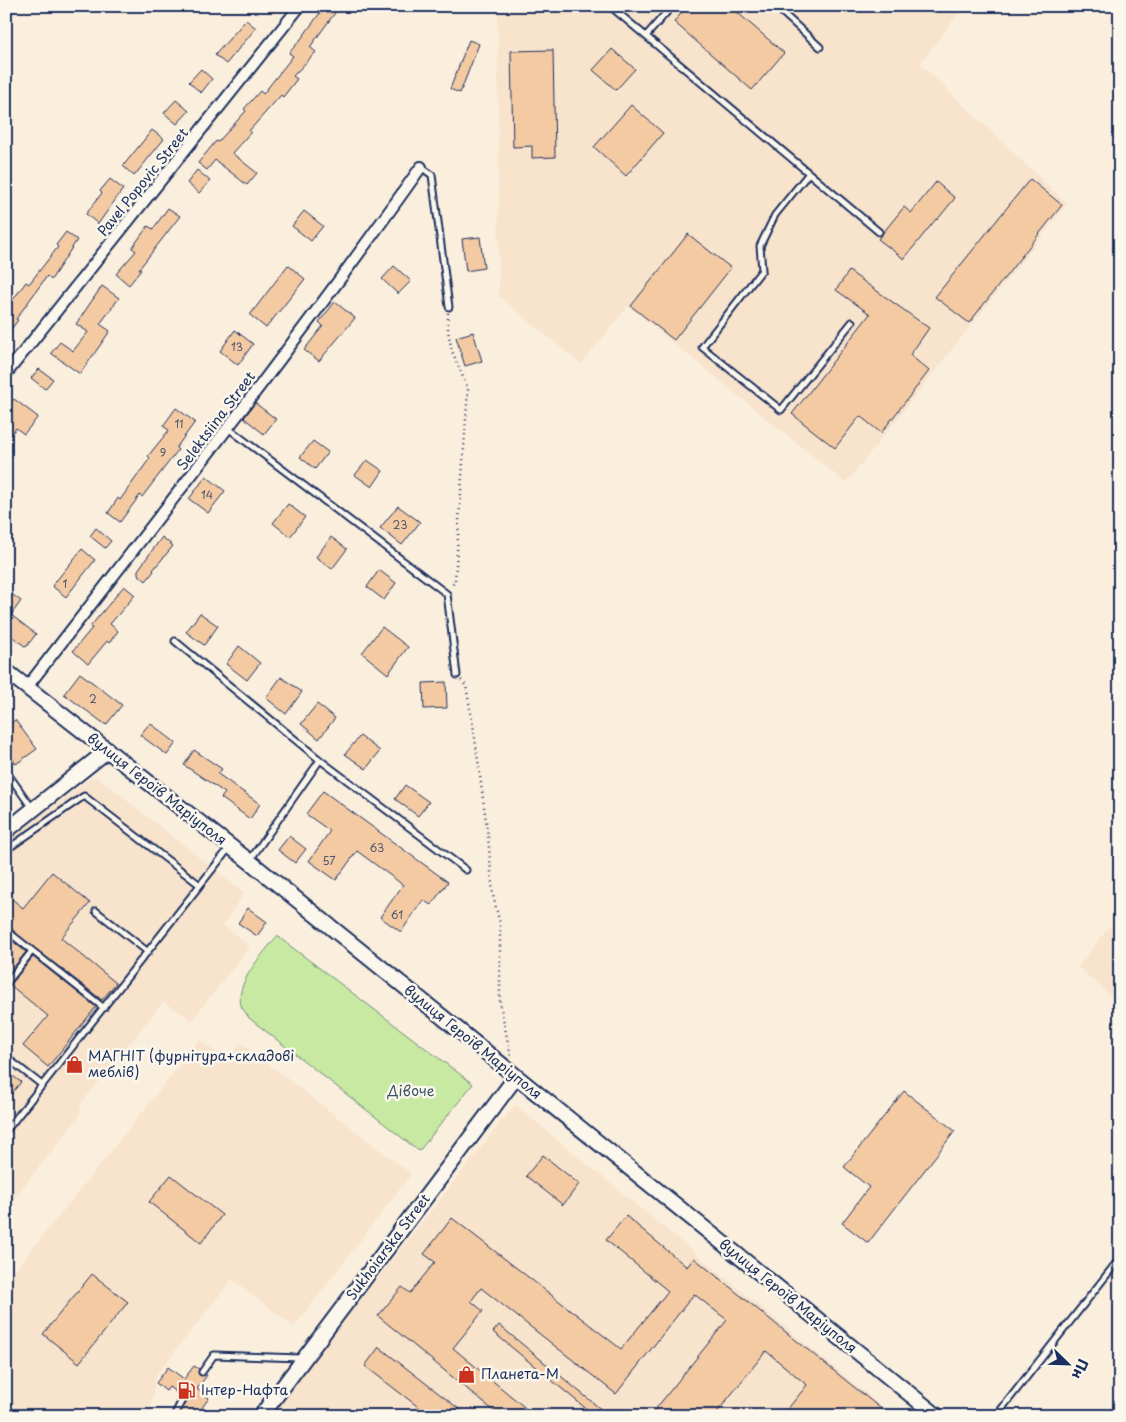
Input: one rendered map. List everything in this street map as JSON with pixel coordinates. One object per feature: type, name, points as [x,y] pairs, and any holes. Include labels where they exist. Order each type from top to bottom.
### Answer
[{"type":"street","name":"Pavel Popovic Street","points":[[6,374],[300,6]]},
{"type":"street","name":"Selektsiina Street","points":[[27,687],[228,428],[421,167]]},
{"type":"street","name":"вулиця Героїв Маріуполя","points":[[6,671],[249,862],[937,1416]]},
{"type":"street","points":[[6,831],[108,750]]},
{"type":"street","name":"Sukhoiarska Street","points":[[261,1416],[516,1077]]},
{"type":"lane","points":[[610,6],[879,232]]},
{"type":"lane","points":[[646,36],[672,6]]},
{"type":"lane","points":[[776,6],[820,47]]},
{"type":"lane","points":[[421,167],[432,175],[449,307]]},
{"type":"lane","points":[[809,173],[775,215],[760,246],[762,270],[702,347],[781,410],[852,322]]},
{"type":"lane","points":[[228,428],[447,594],[457,675]]},
{"type":"lane","points":[[175,641],[320,760],[466,870]]},
{"type":"lane","points":[[249,862],[320,760]]},
{"type":"lane","points":[[6,770],[34,810]]},
{"type":"lane","points":[[6,850],[84,796],[200,885]]},
{"type":"lane","points":[[7,1129],[230,847]]},
{"type":"lane","points":[[96,911],[148,952]]},
{"type":"lane","points":[[6,930],[104,1008]]},
{"type":"lane","points":[[6,984],[32,951]]},
{"type":"lane","points":[[6,1057],[42,1085]]},
{"type":"lane","points":[[996,1416],[1120,1258]]},
{"type":"lane","points":[[202,1372],[214,1355],[304,1358]]},
{"type":"lane","points":[[176,1416],[175,1414],[183,1398]]},
{"type":"path","points":[[447,594],[456,580],[468,389],[452,351],[448,331],[449,307]]},
{"type":"path","points":[[457,675],[466,686],[474,731],[488,836],[493,895],[500,924],[500,1004],[516,1077]]},
{"type":"shaded area","points":[[498,6],[964,6],[920,64],[1067,204],[846,483],[628,306],[581,364],[499,296]]},
{"type":"shaded area","points":[[97,777],[244,893],[223,925],[250,946],[192,1020],[163,1002],[82,1102],[78,1118],[6,1208],[6,841],[91,778]]},
{"type":"shaded area","points":[[1120,913],[1120,1004],[1078,967]]},
{"type":"shaded area","points":[[200,1040],[226,1061],[241,1043],[411,1174],[294,1327],[232,1279],[156,1375],[149,1416],[6,1416],[6,1282]]},
{"type":"shaded area","points":[[515,1105],[893,1416],[268,1416]]},
{"type":"green space","name":"Дівоче","points":[[277,936],[473,1084],[419,1151],[249,1018],[242,1008],[240,999],[241,989],[245,980]]},
{"type":"building","points":[[325,6],[340,6],[310,47],[316,52],[293,76],[297,79],[283,97],[281,95],[232,153],[257,173],[247,185],[215,160],[207,170],[198,163],[216,141],[218,142],[246,111],[244,109],[260,91],[263,94],[293,56],[289,53]]},
{"type":"building","points":[[687,6],[730,6],[784,53],[752,90],[674,22]]},
{"type":"building","points":[[246,20],[256,28],[226,64],[215,55]]},
{"type":"building","points":[[469,40],[479,44],[460,93],[450,89]]},
{"type":"building","points":[[612,49],[635,69],[616,90],[593,70]]},
{"type":"building","points":[[553,50],[555,157],[532,158],[532,146],[513,147],[511,51]]},
{"type":"building","points":[[201,69],[212,79],[201,93],[189,82]]},
{"type":"building","points":[[176,100],[189,111],[177,124],[164,113]]},
{"type":"building","points":[[631,105],[663,133],[626,176],[594,147]]},
{"type":"building","points":[[152,130],[164,139],[134,176],[123,166]]},
{"type":"building","points":[[197,170],[210,181],[199,193],[187,183]]},
{"type":"building","points":[[110,179],[123,189],[98,224],[86,214]]},
{"type":"building","points":[[1030,179],[1062,205],[969,323],[935,297]]},
{"type":"building","points":[[936,182],[955,198],[904,259],[878,239],[904,207],[911,213]]},
{"type":"building","points":[[168,208],[180,216],[129,285],[116,274],[136,251],[132,248],[148,226],[153,229]]},
{"type":"building","points":[[304,211],[323,226],[311,241],[292,226]]},
{"type":"building","points":[[66,232],[77,240],[51,280],[47,276],[6,336],[6,309],[26,282],[29,284],[58,247],[56,245]]},
{"type":"building","points":[[688,234],[731,268],[674,340],[631,306]]},
{"type":"building","points":[[480,237],[484,268],[466,271],[462,239]]},
{"type":"building","points":[[288,265],[305,279],[266,328],[250,315]]},
{"type":"building","points":[[394,266],[411,281],[398,294],[382,279]]},
{"type":"building","points":[[849,271],[929,328],[910,355],[929,371],[881,433],[860,416],[835,448],[792,414],[870,314],[836,290]]},
{"type":"building","points":[[102,286],[119,298],[100,324],[110,331],[80,374],[51,353],[60,342],[73,351],[88,332],[76,324]]},
{"type":"building","points":[[335,302],[355,318],[319,361],[304,350],[323,326],[319,322]]},
{"type":"building","points":[[235,330],[253,344],[238,365],[220,351]]},
{"type":"building","points":[[473,332],[482,361],[465,366],[456,337]]},
{"type":"building","points":[[39,369],[53,379],[45,389],[31,378]]},
{"type":"building","points":[[14,399],[38,417],[24,434],[16,428],[6,441],[6,408]]},
{"type":"building","points":[[255,403],[276,419],[264,434],[244,418]]},
{"type":"building","points":[[176,408],[195,422],[176,448],[178,450],[120,522],[108,513],[118,498],[120,500],[150,458],[148,456],[169,430],[163,426]]},
{"type":"building","points":[[313,441],[328,452],[315,469],[300,457]]},
{"type":"building","points":[[367,460],[383,471],[372,487],[355,475]]},
{"type":"building","points":[[206,476],[225,491],[208,513],[189,499]]},
{"type":"building","points":[[288,504],[305,517],[290,537],[273,523]]},
{"type":"building","points":[[398,506],[420,522],[402,545],[380,528]]},
{"type":"building","points":[[96,528],[111,541],[105,548],[90,536]]},
{"type":"building","points":[[162,537],[173,546],[146,581],[138,574],[138,570]]},
{"type":"building","points":[[331,537],[347,549],[332,569],[316,557]]},
{"type":"building","points":[[82,549],[95,560],[66,597],[52,586]]},
{"type":"building","points":[[379,570],[396,583],[384,600],[367,587]]},
{"type":"building","points":[[124,586],[135,595],[110,624],[118,631],[88,664],[73,651]]},
{"type":"building","points":[[6,590],[21,601],[11,615],[36,634],[26,647],[6,632]]},
{"type":"building","points":[[200,613],[218,626],[204,645],[186,632]]},
{"type":"building","points":[[382,627],[408,647],[388,674],[362,653]]},
{"type":"building","points":[[239,646],[260,663],[247,680],[226,664]]},
{"type":"building","points":[[80,673],[122,705],[106,725],[64,694]]},
{"type":"building","points":[[281,677],[302,692],[286,714],[266,698]]},
{"type":"building","points":[[446,682],[447,708],[424,709],[423,683]]},
{"type":"building","points":[[317,704],[335,718],[319,739],[301,724]]},
{"type":"building","points":[[15,720],[37,749],[16,764],[6,750],[6,727]]},
{"type":"building","points":[[150,723],[176,743],[167,755],[140,735]]},
{"type":"building","points":[[360,736],[380,751],[366,769],[345,754]]},
{"type":"building","points":[[194,750],[222,769],[218,774],[260,804],[250,819],[221,798],[225,793],[184,765]]},
{"type":"building","points":[[405,785],[429,802],[418,816],[395,799]]},
{"type":"building","points":[[323,791],[448,882],[431,905],[423,900],[401,932],[380,917],[403,885],[357,851],[336,880],[309,861],[330,831],[306,814]]},
{"type":"building","points":[[289,836],[306,849],[295,863],[278,850]]},
{"type":"building","points":[[52,872],[90,903],[61,938],[116,983],[102,1000],[6,926],[6,894],[23,908]]},
{"type":"building","points":[[248,908],[267,922],[257,936],[238,923]]},
{"type":"building","points":[[6,936],[26,952],[6,977]]},
{"type":"building","points":[[33,957],[96,1007],[48,1067],[23,1046],[48,1016],[10,985]]},
{"type":"building","points":[[6,1071],[21,1082],[6,1100]]},
{"type":"building","points":[[904,1091],[955,1131],[868,1243],[842,1223],[869,1187],[844,1167]]},
{"type":"building","points":[[543,1155],[579,1184],[563,1205],[526,1176]]},
{"type":"building","points":[[171,1175],[222,1215],[201,1243],[149,1202]]},
{"type":"building","points":[[626,1216],[687,1267],[694,1258],[890,1416],[782,1416],[807,1385],[766,1351],[714,1416],[650,1416],[727,1320],[694,1294],[616,1394],[481,1288],[471,1301],[483,1311],[453,1348],[535,1416],[500,1416],[378,1316],[402,1287],[410,1293],[435,1262],[424,1254],[452,1218],[621,1349],[668,1291],[606,1240]]},
{"type":"building","points":[[92,1274],[128,1302],[79,1363],[43,1334]]},
{"type":"building","points":[[499,1325],[609,1416],[595,1416],[493,1332]]},
{"type":"building","points":[[379,1347],[468,1416],[430,1416],[365,1366]]},
{"type":"building","name":"Інтер-Нафта","points":[[194,1366],[199,1369],[199,1375],[207,1375],[197,1389],[209,1398],[196,1416],[180,1416],[188,1401],[186,1395],[180,1395],[169,1387],[166,1391],[156,1383],[168,1367],[184,1379]]},
{"type":"place","name":"МАГНІТ (фурнітура+складові меблів)","points":[[74,1064]]},
{"type":"place","name":"Планета-М","points":[[467,1374]]},
{"type":"place","name":"Інтер-Нафта","points":[[187,1390]]}]
